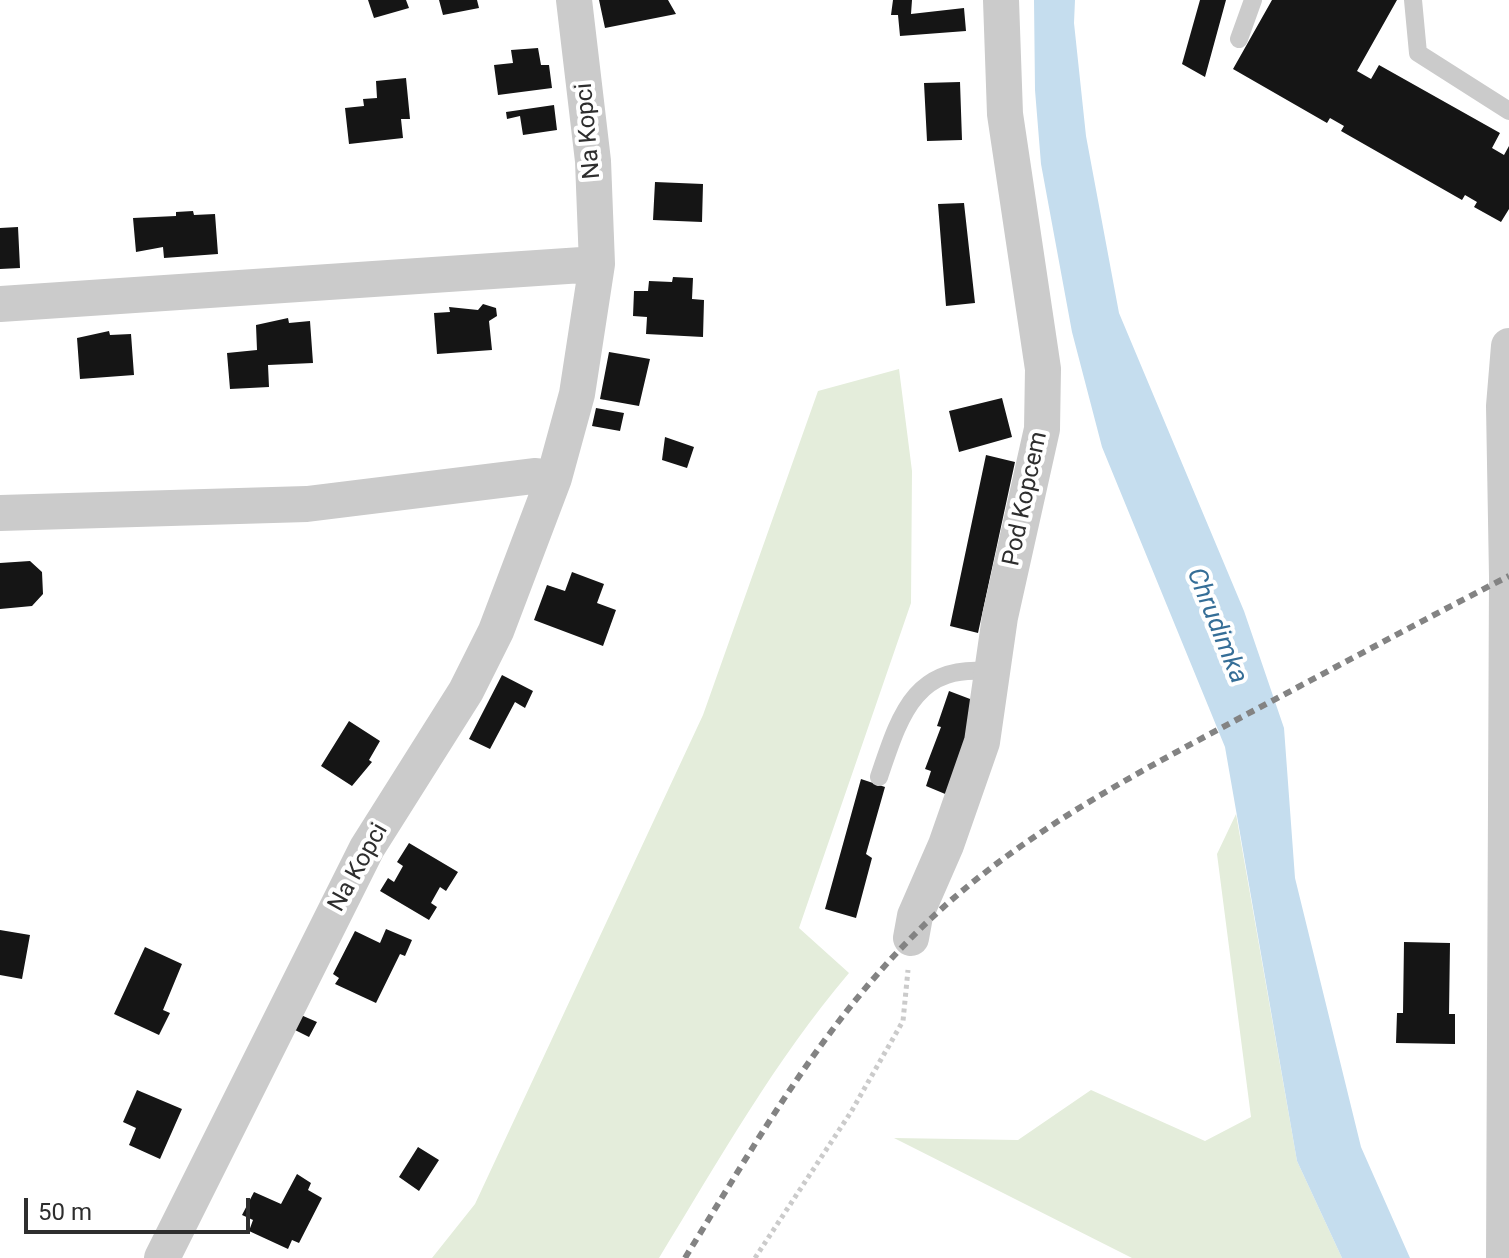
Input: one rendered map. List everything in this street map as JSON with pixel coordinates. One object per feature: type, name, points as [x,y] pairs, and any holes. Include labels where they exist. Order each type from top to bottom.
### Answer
[{"type":"street","name":"Na Kopci","points":[[162,1258],[367,848],[466,691],[490,643],[554,478],[577,394],[597,264],[593,161],[574,0]]},
{"type":"street","name":"Pod Kopcem","points":[[911,938],[915,916],[946,845],[982,742],[1000,617],[1038,456],[1044,403],[1043,369],[1005,114],[1001,0]]},
{"type":"street","points":[[0,304],[597,264]]},
{"type":"street","points":[[1504,1258],[1507,1079],[1506,406],[1509,346]]},
{"type":"street","points":[[0,513],[267,506],[534,476],[554,478]]},
{"type":"lane","points":[[1239,39],[1253,0]]},
{"type":"lane","points":[[1413,0],[1418,53],[1509,111]]},
{"type":"lane","points":[[879,777],[900,719],[927,684],[959,670],[993,672]]},
{"type":"path","points":[[755,1258],[851,1112],[903,1021],[911,938]]},
{"type":"green space","points":[[899,369],[912,471],[911,603],[799,928],[849,973],[772,1076],[659,1258],[432,1258],[475,1204],[703,715],[818,391]]},
{"type":"green space","points":[[1236,814],[1297,1161],[1342,1258],[1132,1258],[894,1138],[1018,1140],[1091,1090],[1205,1141],[1251,1117],[1217,854]]},
{"type":"water","name":"Chrudimka","points":[[1034,0],[1075,0],[1074,23],[1086,136],[1119,313],[1244,611],[1284,728],[1295,878],[1361,1147],[1410,1258],[1342,1258],[1297,1161],[1225,747],[1102,447],[1072,332],[1041,164],[1035,90]]},
{"type":"building","points":[[368,0],[406,0],[409,8],[374,18]]},
{"type":"building","points":[[439,0],[477,0],[479,8],[443,15]]},
{"type":"building","points":[[599,0],[668,0],[676,14],[605,28]]},
{"type":"building","points":[[893,0],[912,0],[911,14],[964,8],[966,31],[900,36],[898,15],[891,15]]},
{"type":"building","points":[[1200,0],[1226,0],[1205,77],[1182,64]]},
{"type":"building","points":[[1272,0],[1397,0],[1357,71],[1371,79],[1379,65],[1500,133],[1492,148],[1504,155],[1509,146],[1509,209],[1501,222],[1474,207],[1477,202],[1465,195],[1462,200],[1341,131],[1344,126],[1330,118],[1327,123],[1233,69]]},
{"type":"building","points":[[538,48],[541,65],[549,65],[552,88],[498,95],[494,65],[513,63],[511,50]]},
{"type":"building","points":[[406,78],[410,119],[401,119],[403,138],[349,144],[345,108],[364,106],[363,99],[377,98],[376,81]]},
{"type":"building","points":[[960,82],[962,140],[927,141],[924,83]]},
{"type":"building","points":[[554,105],[557,130],[523,135],[520,116],[507,119],[506,112]]},
{"type":"building","points":[[655,182],[703,184],[702,222],[653,220]]},
{"type":"building","points":[[964,203],[975,303],[946,306],[938,204]]},
{"type":"building","points":[[193,211],[194,215],[215,214],[218,254],[164,258],[163,247],[136,252],[133,218],[176,216],[176,212]]},
{"type":"building","points":[[18,227],[20,268],[0,269],[0,228]]},
{"type":"building","points":[[673,277],[693,278],[692,299],[704,300],[703,337],[646,334],[647,317],[633,316],[634,291],[648,291],[649,281],[672,282]]},
{"type":"building","points":[[483,304],[496,308],[497,316],[489,321],[492,350],[437,354],[434,313],[450,312],[449,307],[478,310]]},
{"type":"building","points":[[288,318],[289,323],[310,321],[313,363],[268,365],[269,387],[230,389],[227,353],[257,350],[256,325]]},
{"type":"building","points":[[109,331],[110,335],[131,334],[134,375],[80,379],[77,338]]},
{"type":"building","points":[[609,352],[650,359],[639,406],[600,399]]},
{"type":"building","points":[[1002,398],[1012,437],[959,452],[949,411]]},
{"type":"building","points":[[596,408],[624,413],[620,431],[592,426]]},
{"type":"building","points":[[665,437],[694,447],[687,468],[662,460]]},
{"type":"building","points":[[986,455],[1015,462],[978,633],[950,626]]},
{"type":"building","points":[[30,561],[42,572],[43,594],[32,606],[0,609],[0,563]]},
{"type":"building","points":[[572,572],[604,584],[597,603],[616,610],[603,646],[534,620],[547,585],[565,591]]},
{"type":"building","points":[[502,675],[533,691],[525,708],[515,702],[490,749],[469,739]]},
{"type":"building","points":[[949,691],[978,702],[950,796],[926,786],[931,771],[925,769],[941,727],[937,726]]},
{"type":"building","points":[[349,721],[380,741],[369,760],[372,762],[352,786],[321,766]]},
{"type":"building","points":[[861,779],[885,787],[866,854],[872,858],[856,918],[825,909]]},
{"type":"building","points":[[409,843],[458,872],[446,891],[440,887],[431,903],[437,907],[429,920],[380,891],[388,878],[394,882],[403,866],[397,862]]},
{"type":"building","points":[[386,929],[412,940],[405,956],[400,954],[376,1003],[335,984],[339,978],[333,974],[355,931],[380,943]]},
{"type":"building","points":[[0,930],[30,935],[22,979],[0,975]]},
{"type":"building","points":[[1404,942],[1450,943],[1449,1014],[1455,1014],[1455,1044],[1396,1043],[1397,1013],[1403,1013]]},
{"type":"building","points":[[145,947],[182,964],[163,1010],[170,1013],[159,1035],[114,1014]]},
{"type":"building","points":[[294,1012],[317,1022],[309,1037],[287,1026]]},
{"type":"building","points":[[137,1090],[182,1109],[160,1159],[129,1145],[136,1128],[123,1122]]},
{"type":"building","points":[[418,1147],[439,1160],[419,1191],[399,1177]]},
{"type":"building","points":[[297,1174],[311,1183],[308,1190],[322,1198],[299,1243],[292,1240],[288,1249],[249,1231],[253,1220],[242,1215],[254,1192],[281,1204]]},
{"type":"railway","points":[[685,1258],[762,1132],[817,1051],[877,974],[948,903],[1030,840],[1117,785],[1509,576]]}]
